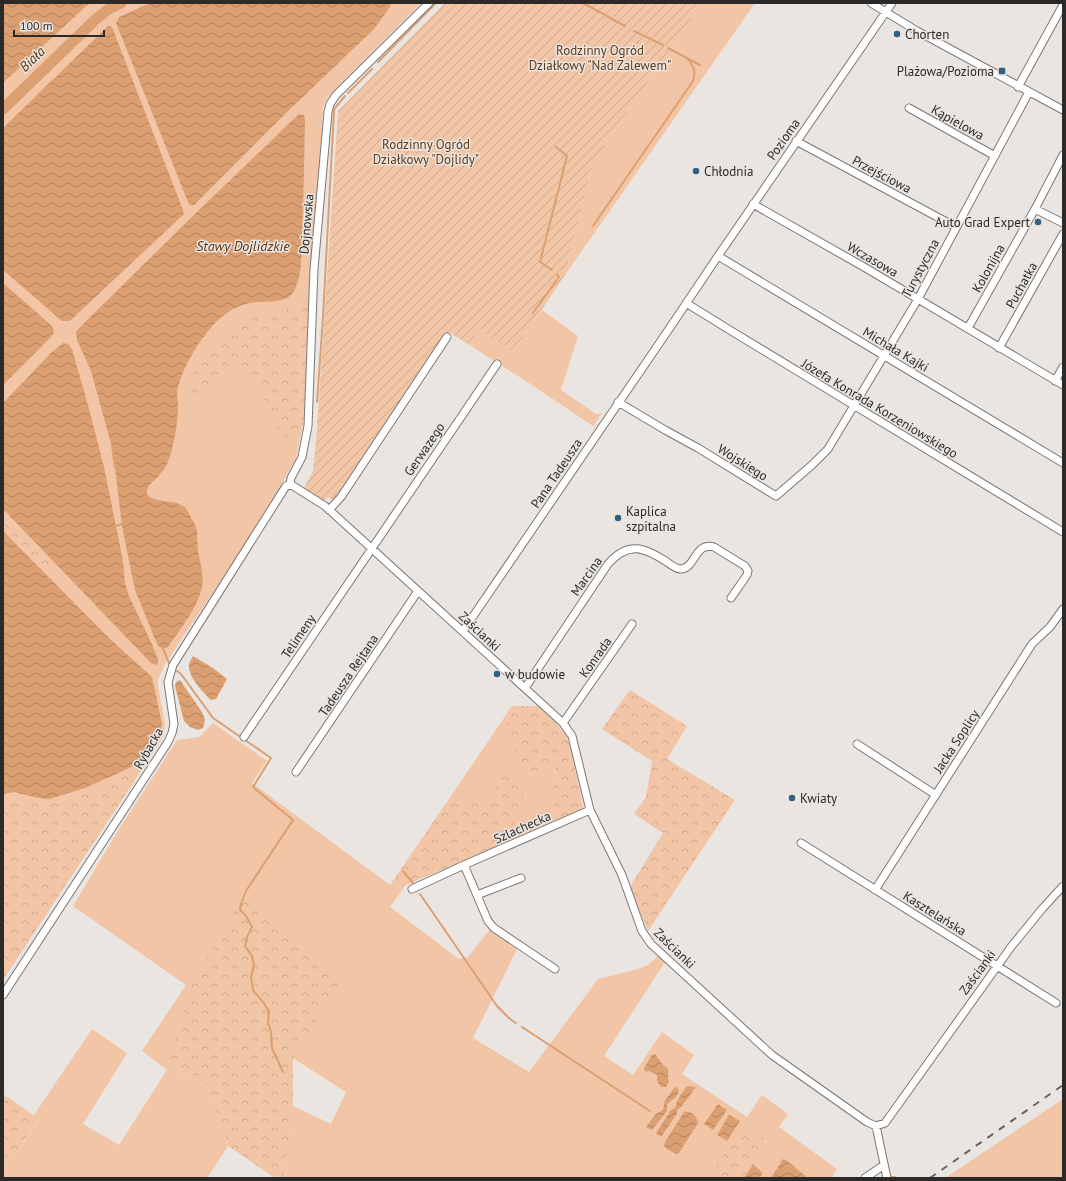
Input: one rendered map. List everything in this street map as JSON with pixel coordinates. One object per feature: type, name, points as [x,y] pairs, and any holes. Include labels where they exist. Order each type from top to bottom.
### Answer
[{"type":"street","name":"Dojnowska","points":[[290,484],[291,478],[302,457],[308,426],[314,269],[328,112],[330,104],[336,95],[429,3]]},
{"type":"street","points":[[871,3],[917,31],[1063,110]]},
{"type":"street","name":"Pozioma","points":[[669,329],[796,141],[892,3]]},
{"type":"street","points":[[1018,86],[1063,5]]},
{"type":"street","name":"Turystyczna","points":[[838,431],[918,299],[1029,92]]},
{"type":"street","name":"Kąpielowa","points":[[909,108],[995,156]]},
{"type":"street","name":"Przejściowa","points":[[796,141],[956,227]]},
{"type":"street","name":"Kolonijna","points":[[968,328],[1035,209],[1063,155]]},
{"type":"street","name":"Wczasowa","points":[[753,204],[864,267],[1063,385]]},
{"type":"street","points":[[1035,209],[1063,223]]},
{"type":"street","name":"Puchatka","points":[[999,348],[1063,234]]},
{"type":"street","name":"Michała Kajki","points":[[718,256],[1063,463]]},
{"type":"street","name":"Józefa Konrada Korzeniowskiego","points":[[686,303],[1063,532]]},
{"type":"street","name":"Pana Tadeusza","points":[[463,631],[669,329]]},
{"type":"street","points":[[329,510],[341,497],[447,338]]},
{"type":"street","name":"Gerwazego","points":[[372,548],[497,364]]},
{"type":"street","points":[[1055,381],[1063,367]]},
{"type":"street","name":"Wojskiego","points":[[618,402],[698,448],[776,496],[828,449],[838,431]]},
{"type":"street","name":"Zaścianki","points":[[290,484],[329,510],[563,723],[572,736],[590,810],[622,875],[642,931],[651,944],[772,1055],[867,1122],[876,1126],[885,1123],[996,966],[1025,929],[1063,886]]},
{"type":"street","name":"Rybacka","points":[[3,995],[168,742],[174,724],[168,682],[172,665],[286,486],[290,484]]},
{"type":"street","name":"Marcina","points":[[525,688],[608,564],[624,551],[632,548],[642,549],[654,554],[676,568],[681,569],[689,565],[705,546],[709,545],[714,547],[745,566],[748,571],[747,575],[731,598]]},
{"type":"street","name":"Telimeny","points":[[244,737],[372,548]]},
{"type":"street","name":"Tadeusza Rejtana","points":[[296,772],[418,591]]},
{"type":"street","name":"Jacka Soplicy","points":[[875,890],[1032,644],[1050,627],[1063,608]]},
{"type":"street","name":"Konrada","points":[[563,723],[632,624]]},
{"type":"street","points":[[857,744],[936,795]]},
{"type":"street","name":"Szlachecka","points":[[412,889],[590,810]]},
{"type":"street","name":"Kasztelańska","points":[[801,843],[1056,1004]]},
{"type":"street","points":[[464,865],[488,921],[494,928],[555,969]]},
{"type":"street","points":[[477,895],[521,878]]},
{"type":"street","points":[[876,1126],[887,1178]]},
{"type":"street","points":[[865,1178],[884,1165]]},
{"type":"green space","points":[[3,3],[421,3],[332,92],[323,107],[303,424],[296,458],[280,487],[226,573],[165,664],[158,680],[158,686],[165,724],[162,738],[145,765],[134,772],[86,793],[51,804],[14,796],[3,799]]},
{"type":"green space","name":"Rodzinny Ogród Działkowy \"Dojlidy\"","points":[[445,3],[702,3],[593,163],[565,275],[513,352],[477,328],[471,346],[449,332],[334,501],[328,497],[324,501],[304,488],[313,471],[316,442],[338,111]]},
{"type":"green space","points":[[702,3],[755,3],[565,275],[593,163]]},
{"type":"green space","points":[[312,289],[303,424],[299,441],[292,441],[278,430],[275,421],[266,409],[257,380],[248,370],[238,363],[230,364],[218,374],[204,398],[195,402],[190,399],[188,388],[193,375],[206,353],[217,340],[237,324],[253,315],[259,313],[277,312],[294,306]]},
{"type":"green space","points":[[542,310],[578,336],[561,390],[596,414],[602,413],[593,426],[471,346],[477,327],[513,352]]},
{"type":"green space","points":[[3,504],[50,552],[55,567],[47,575],[41,576],[3,619]]},
{"type":"green space","points":[[630,690],[687,726],[667,759],[735,800],[648,931],[630,887],[663,833],[634,814],[646,797],[652,761],[602,729]]},
{"type":"green space","points":[[512,706],[505,729],[529,775],[552,764],[556,769],[553,789],[554,823],[548,826],[529,818],[516,827],[512,824],[526,805],[497,791],[489,797],[465,802],[451,796]]},
{"type":"green space","points":[[512,706],[538,706],[566,735],[570,746],[584,810],[554,823],[553,789],[556,769],[552,765],[528,775],[505,729]]},
{"type":"green space","points":[[213,723],[267,761],[252,783],[390,885],[405,886],[390,907],[459,959],[468,957],[489,930],[517,949],[473,1038],[529,1072],[598,979],[635,970],[648,965],[658,956],[665,962],[604,1056],[633,1075],[662,1032],[694,1055],[682,1074],[747,1117],[762,1095],[788,1114],[779,1127],[837,1169],[832,1178],[760,1178],[763,1173],[753,1164],[772,1143],[709,1178],[284,1178],[293,1106],[331,1124],[346,1092],[293,1058],[343,978],[167,1070],[142,1051],[186,985],[73,906],[119,829],[177,740],[199,737]]},
{"type":"green space","points":[[145,765],[3,980],[3,799],[14,796],[51,804],[86,793],[134,772]]},
{"type":"green space","points":[[500,776],[515,778],[527,805],[518,814],[513,824],[516,827],[529,818],[541,815],[548,826],[396,889],[390,885],[451,796],[465,802],[489,797],[497,791],[493,782]]},
{"type":"green space","points":[[246,891],[344,978],[293,1058],[293,1106],[284,1178],[275,1178],[228,1146],[205,1078],[167,1070],[190,989]]},
{"type":"green space","points":[[92,1029],[127,1053],[83,1124],[119,1145],[167,1070],[205,1078],[228,1146],[207,1178],[3,1178],[3,1172],[39,1120],[34,1115]]},
{"type":"green space","points":[[3,1094],[39,1119],[3,1172]]},
{"type":"green space","points":[[1063,1099],[1063,1178],[945,1178]]},
{"type":"green space","points":[[744,1125],[772,1143],[753,1164],[744,1178],[708,1178]]},
{"type":"water","points":[[3,3],[90,3],[3,83]]},
{"type":"water","name":"Stawy Dojlidzkie","points":[[150,3],[391,3],[390,7],[374,29],[284,115],[194,205],[190,205],[116,23],[119,17]]},
{"type":"water","name":"Stawy Dojlidzkie","points":[[109,26],[112,27],[184,214],[72,319],[69,321],[62,321],[3,270],[3,128]]},
{"type":"water","name":"Stawy Dojlidzkie","points":[[299,114],[304,115],[305,119],[301,255],[297,284],[291,295],[286,298],[275,301],[250,303],[239,306],[230,311],[209,330],[201,340],[187,363],[182,375],[177,395],[177,424],[168,460],[164,469],[147,490],[147,494],[154,499],[179,504],[186,508],[196,527],[198,550],[203,577],[200,594],[190,614],[168,647],[162,648],[157,644],[135,590],[122,526],[113,451],[91,371],[77,340],[76,332],[200,209]]},
{"type":"water","points":[[3,283],[52,326],[54,331],[50,338],[3,385]]},
{"type":"water","points":[[63,343],[68,344],[72,349],[88,405],[104,467],[123,561],[125,583],[129,596],[158,659],[158,663],[156,665],[151,663],[3,509],[3,403],[51,353]]},
{"type":"water","points":[[3,531],[109,638],[152,677],[162,724],[161,729],[140,762],[136,765],[85,788],[49,799],[14,792],[3,794]]},
{"type":"water","points":[[193,656],[213,668],[227,679],[216,699],[211,700],[193,679],[189,670],[189,663]]},
{"type":"water","points":[[180,680],[202,712],[205,720],[203,728],[198,730],[190,727],[184,721],[175,686],[176,682]]},
{"type":"water","points":[[655,1054],[668,1069],[669,1081],[666,1087],[661,1087],[657,1081],[657,1075],[649,1071],[645,1072],[644,1068],[652,1055]]},
{"type":"water","points":[[676,1086],[679,1091],[676,1097],[667,1104],[667,1111],[652,1130],[646,1127],[656,1114],[663,1110],[665,1100]]},
{"type":"water","points":[[687,1086],[696,1087],[682,1106],[677,1110],[677,1114],[661,1137],[656,1133],[671,1110],[675,1108],[678,1099]]},
{"type":"water","points":[[718,1104],[727,1110],[713,1130],[704,1124]]},
{"type":"water","points":[[684,1112],[694,1114],[698,1123],[679,1153],[676,1154],[664,1146]]},
{"type":"water","points":[[729,1115],[740,1121],[727,1141],[717,1135]]},
{"type":"water","points":[[783,1159],[786,1160],[808,1178],[771,1178]]},
{"type":"water","points":[[753,1164],[763,1173],[760,1178],[744,1178]]},
{"type":"waterway","name":"Biała","points":[[3,109],[96,19],[110,8],[121,3]]},
{"type":"waterway","points":[[378,62],[436,3]]},
{"type":"waterway","points":[[583,3],[625,26]]},
{"type":"waterway","points":[[634,31],[663,45]]},
{"type":"waterway","points":[[668,48],[700,65]]},
{"type":"waterway","points":[[593,226],[693,81],[694,69],[688,59]]},
{"type":"waterway","name":"Biała","points":[[43,69],[48,73]]},
{"type":"waterway","points":[[348,93],[372,69]]},
{"type":"waterway","points":[[317,402],[334,111],[345,96]]},
{"type":"waterway","points":[[552,270],[540,262],[567,156],[556,147]]},
{"type":"waterway","points":[[533,313],[559,277],[557,275]]},
{"type":"waterway","points":[[112,445],[115,467]]},
{"type":"waterway","points":[[114,525],[116,526],[122,524]]},
{"type":"waterway","points":[[162,646],[169,663]]},
{"type":"waterway","points":[[177,671],[181,674],[213,718],[271,758],[253,787],[293,820],[246,891],[240,910],[246,916],[252,927],[247,937],[245,946],[252,956],[254,966],[251,977],[253,990],[269,1011],[268,1023],[271,1032],[272,1048],[283,1072]]},
{"type":"waterway","points":[[403,871],[413,883]]},
{"type":"waterway","points":[[420,894],[497,1006],[516,1023]]},
{"type":"waterway","points":[[522,1027],[650,1111]]},
{"type":"railway","points":[[930,1178],[1063,1085]]},
{"type":"place","name":"Chorten","points":[[897,34]]},
{"type":"place","name":"Plażowa/Pozioma","points":[[1002,71]]},
{"type":"place","name":"Chłodnia","points":[[696,171]]},
{"type":"place","name":"Auto Grad Expert","points":[[1038,222]]},
{"type":"place","name":"Kaplica szpitalna","points":[[618,518]]},
{"type":"place","name":"w budowie","points":[[497,674]]},
{"type":"place","name":"Kwiaty","points":[[792,798]]},
{"type":"park label","name":"Rodzinny Ogród Działkowy \"Nad Zalewem\"","points":[[600,58]]}]
